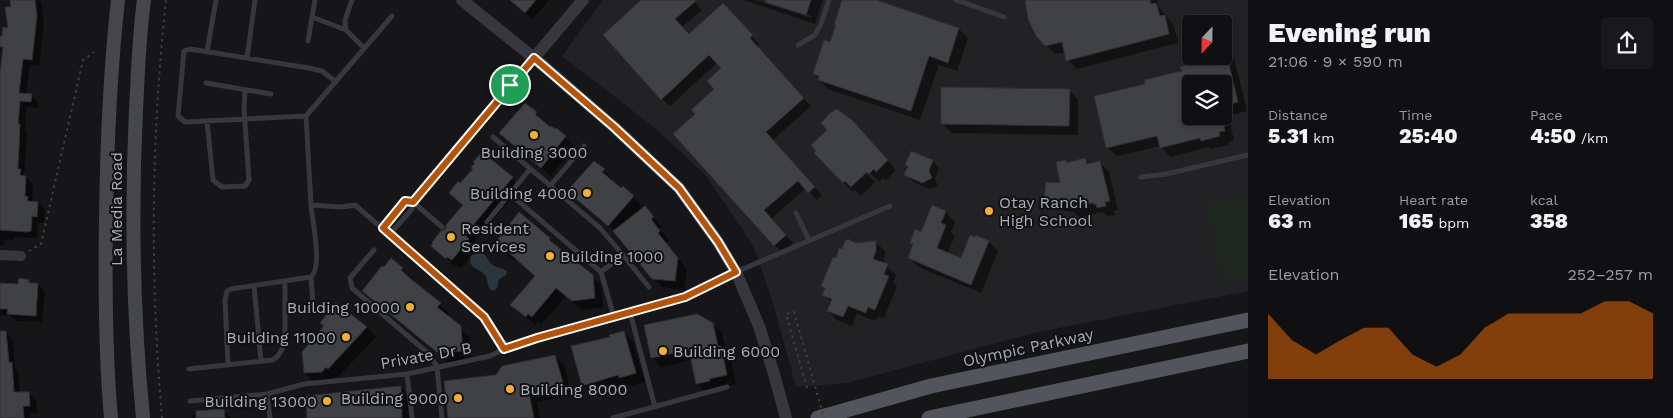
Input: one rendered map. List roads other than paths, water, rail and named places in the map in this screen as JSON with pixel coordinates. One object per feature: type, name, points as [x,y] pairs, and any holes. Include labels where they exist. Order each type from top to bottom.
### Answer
[{"type":"main road","name":"La Media Road","points":[[111,418],[107,376],[107,174],[118,0]]},
{"type":"main road","name":"La Media Road","points":[[143,418],[132,256],[133,167],[144,0]]},
{"type":"main road","name":"Olympic Parkway","points":[[818,418],[931,386],[1248,320]]},
{"type":"main road","points":[[929,418],[1248,351]]},
{"type":"street","points":[[462,0],[534,58],[614,127],[679,188],[718,242],[736,272],[759,326],[786,418]]},
{"type":"street","points":[[534,58],[583,0]]},
{"type":"street","points":[[0,255],[21,256]]},
{"type":"lane","points":[[207,52],[216,0]]},
{"type":"lane","points":[[247,58],[255,0]]},
{"type":"lane","points":[[308,42],[315,0]]},
{"type":"lane","points":[[346,30],[345,20],[352,0]]},
{"type":"lane","points":[[798,46],[814,35],[821,24],[830,0]]},
{"type":"lane","points":[[957,0],[1004,17]]},
{"type":"lane","points":[[313,305],[312,277],[317,268],[317,258],[311,204],[306,116],[392,16]]},
{"type":"lane","points":[[312,17],[346,30],[364,48]]},
{"type":"lane","points":[[306,116],[185,122],[178,116],[184,51],[190,49],[322,71],[336,82]]},
{"type":"lane","points":[[386,231],[412,209],[413,202],[534,58]]},
{"type":"lane","points":[[206,83],[271,94]]},
{"type":"lane","points":[[206,121],[213,180],[222,188],[245,186],[249,180],[244,109],[245,90]]},
{"type":"lane","points":[[493,137],[600,228],[649,287]]},
{"type":"lane","points":[[550,186],[584,146]]},
{"type":"lane","points":[[1141,177],[1166,174],[1248,155]]},
{"type":"lane","points":[[487,222],[530,169]]},
{"type":"lane","points":[[510,194],[601,272],[614,317]]},
{"type":"lane","points":[[386,231],[405,201],[413,202],[442,227]]},
{"type":"lane","points":[[311,204],[342,207],[355,205],[484,317],[504,349]]},
{"type":"lane","name":"Private Dr B","points":[[190,401],[267,394],[304,384],[407,374],[490,356],[504,349],[537,338],[685,297],[736,272],[890,206]]},
{"type":"lane","points":[[796,213],[809,240]]},
{"type":"lane","points":[[374,250],[350,278],[352,288],[430,355],[438,367],[442,418]]},
{"type":"lane","points":[[601,272],[623,255]]},
{"type":"lane","points":[[228,365],[225,295],[231,289],[312,277]]},
{"type":"lane","points":[[189,369],[273,360],[278,356],[285,343],[285,282]]},
{"type":"lane","points":[[254,286],[261,361]]},
{"type":"lane","points":[[630,312],[655,407]]},
{"type":"lane","points":[[407,374],[412,418]]},
{"type":"lane","points":[[614,418],[727,387]]},
{"type":"lane","points":[[267,394],[270,418]]},
{"type":"place","name":"Building 3000","points":[[534,135]]},
{"type":"place","name":"Building 4000","points":[[587,193]]},
{"type":"place","name":"Otay Ranch High School","points":[[989,211]]},
{"type":"place","name":"Resident Services","points":[[451,237]]},
{"type":"place","name":"Building 1000","points":[[550,256]]},
{"type":"place","name":"Building 10000","points":[[410,307]]},
{"type":"place","name":"Building 11000","points":[[346,337]]},
{"type":"place","name":"Building 6000","points":[[663,351]]},
{"type":"place","name":"Building 8000","points":[[510,389]]},
{"type":"place","name":"Building 9000","points":[[458,398]]},
{"type":"place","name":"Building 13000","points":[[327,401]]}]
